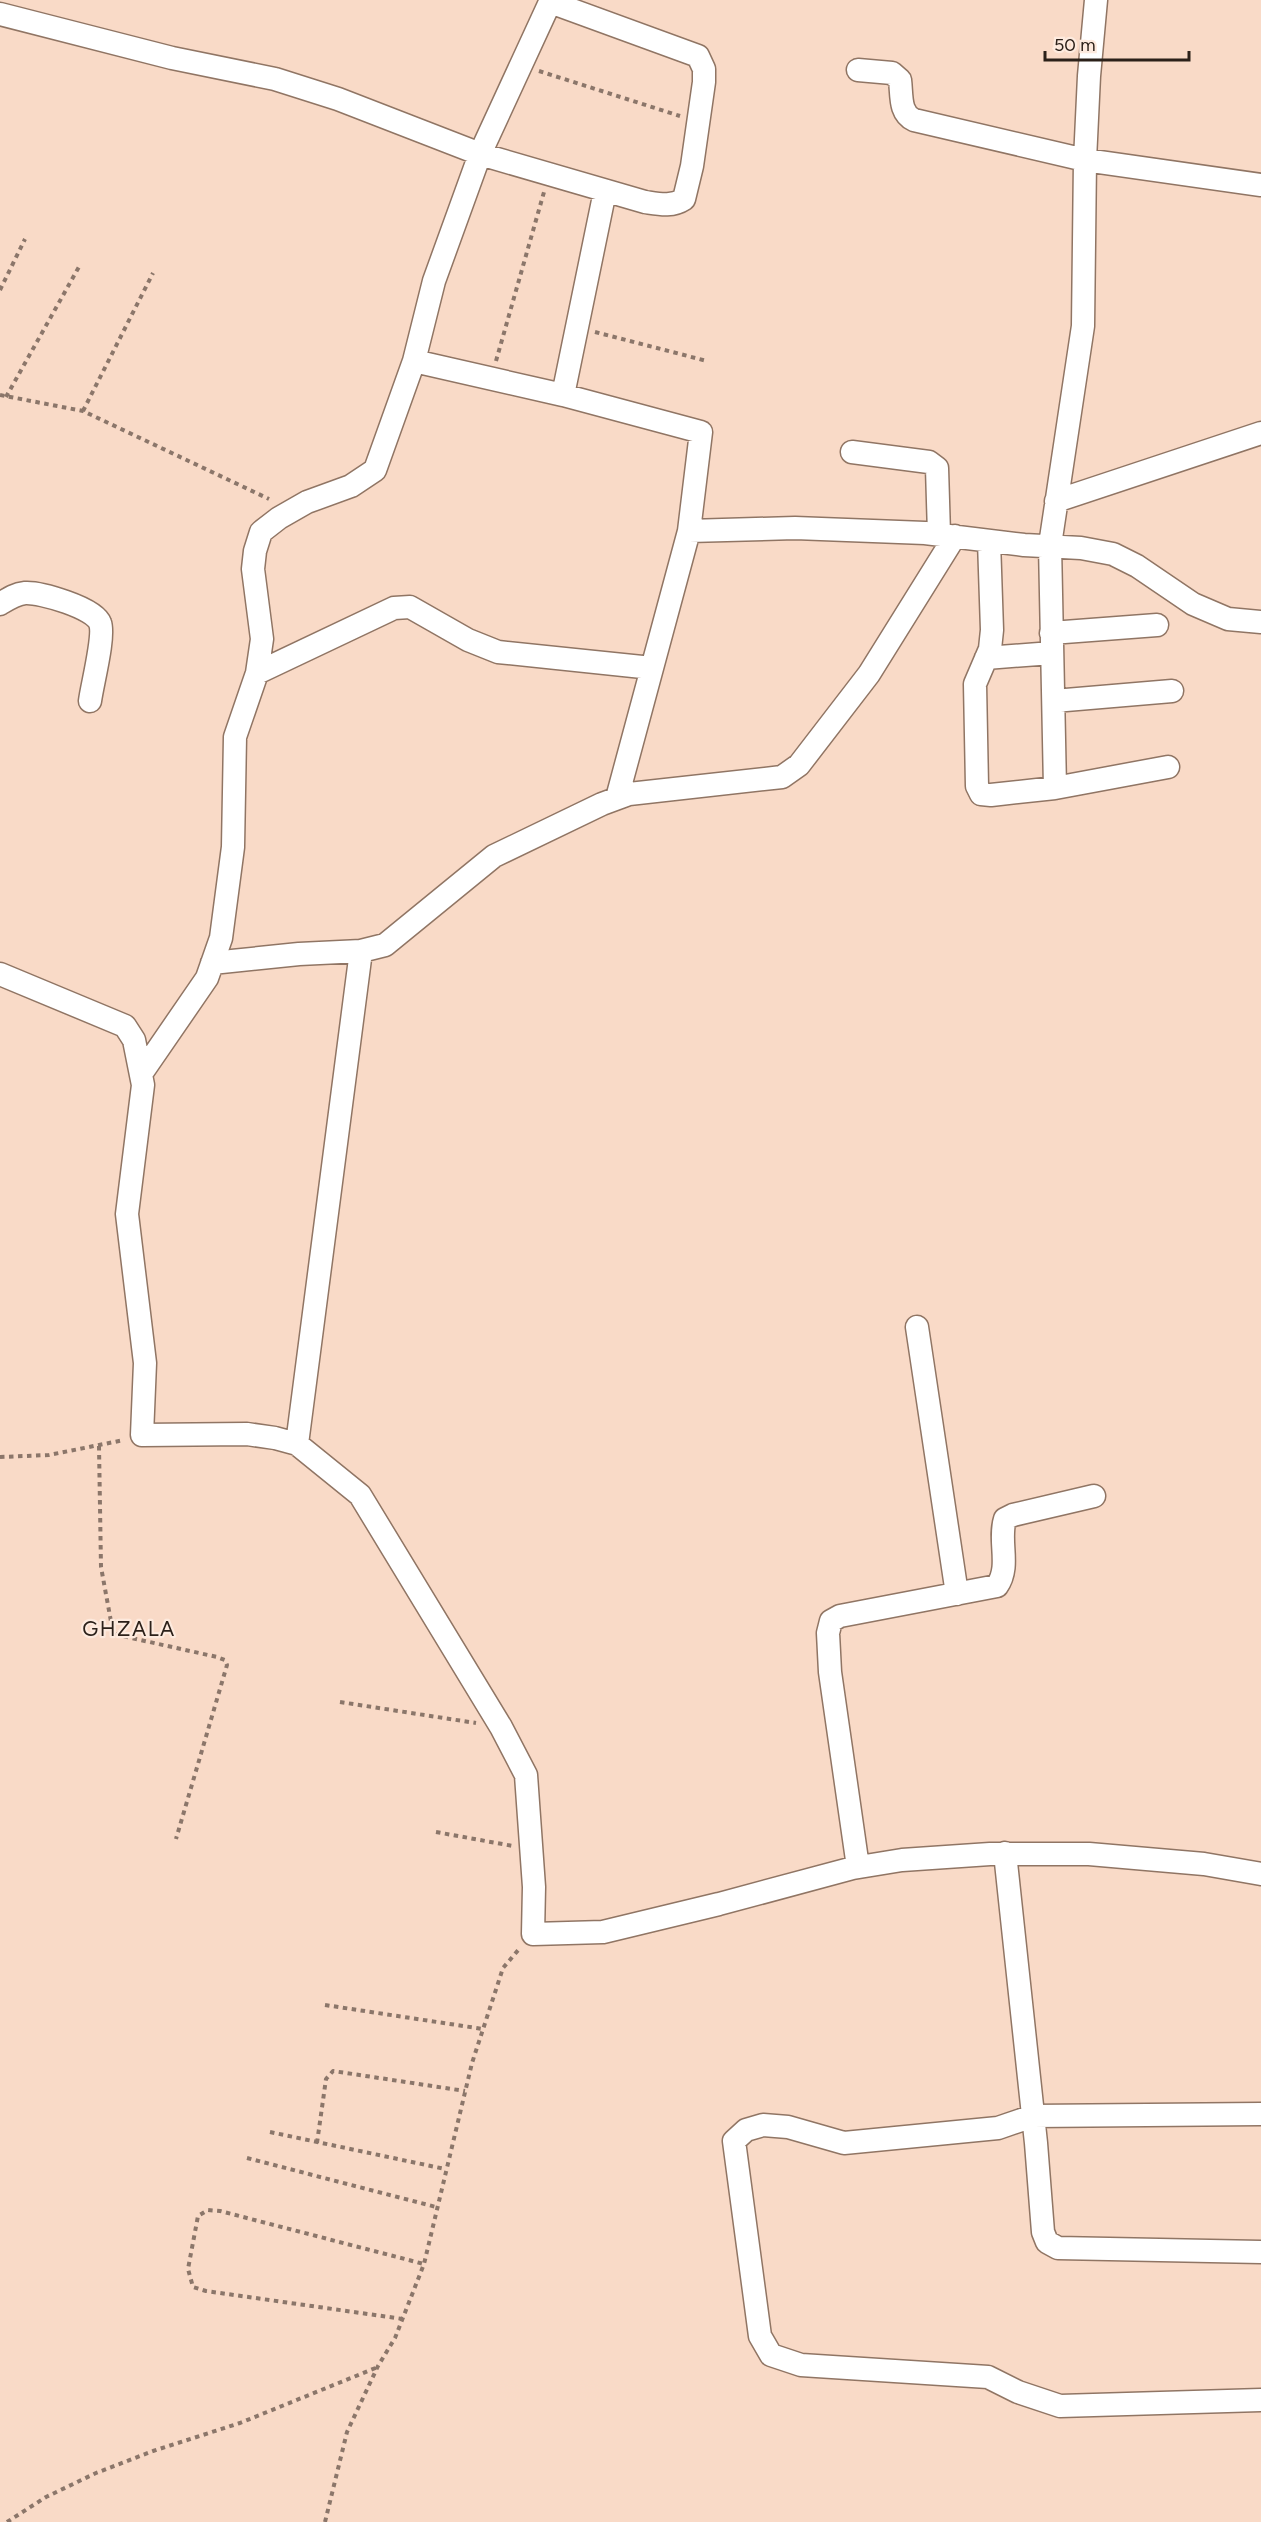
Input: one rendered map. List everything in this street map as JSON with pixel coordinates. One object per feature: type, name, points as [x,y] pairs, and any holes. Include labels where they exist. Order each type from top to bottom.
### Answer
[{"type":"street","points":[[1055,788],[1050,545],[1083,326],[1085,160],[1096,0]]},
{"type":"street","points":[[0,14],[172,57],[275,79],[338,99],[480,154],[645,202],[668,205],[684,199],[698,122],[704,69],[698,56],[551,1],[480,154],[434,281],[414,361],[375,470],[351,486],[292,510],[261,532],[255,551],[253,569],[262,639],[257,674],[236,737],[233,846],[221,938],[207,978],[141,1074]]},
{"type":"street","points":[[858,70],[892,73],[900,80],[903,110],[914,120],[1085,160],[1261,185]]},
{"type":"street","points":[[563,395],[605,191]]},
{"type":"street","points":[[414,361],[563,395],[701,432],[689,531],[617,798]]},
{"type":"street","points":[[1056,501],[1261,433]]},
{"type":"street","points":[[212,963],[299,954],[361,951],[385,945],[494,856],[552,826],[629,794],[684,786],[782,777],[799,765],[869,674],[947,535],[937,468],[929,462],[852,452]]},
{"type":"street","points":[[689,531],[795,528],[947,535],[1113,554],[1137,566],[1193,604],[1228,619],[1261,622]]},
{"type":"street","points":[[988,541],[992,630],[990,649],[975,684],[977,786],[981,794],[991,795],[1055,788],[1168,767]]},
{"type":"street","points":[[0,604],[14,595],[42,593],[94,614],[100,622],[101,635],[90,701]]},
{"type":"street","points":[[257,674],[394,608],[410,608],[468,640],[498,651],[652,668]]},
{"type":"street","points":[[986,658],[1052,643],[1158,625]]},
{"type":"street","points":[[1054,701],[1172,691]]},
{"type":"street","points":[[297,1444],[361,951]]},
{"type":"street","points":[[0,974],[124,1026],[134,1040],[143,1085],[127,1214],[145,1363],[142,1435],[247,1434],[297,1444],[360,1495],[501,1727],[526,1775],[534,1887],[532,1934],[573,1935],[603,1932],[858,1867],[902,1860],[1005,1853],[1089,1854],[1204,1864],[1261,1874]]},
{"type":"street","points":[[917,1327],[957,1594]]},
{"type":"street","points":[[858,1867],[830,1672],[828,1633],[831,1621],[840,1616],[998,1586],[1002,1579],[1004,1563],[1003,1527],[1005,1519],[1013,1515],[1094,1496]]},
{"type":"street","points":[[1005,1853],[1043,2232],[1047,2242],[1058,2248],[1261,2252]]},
{"type":"street","points":[[1261,2114],[1033,2116],[998,2128],[844,2143],[788,2127],[763,2125],[746,2130],[734,2141],[760,2336],[771,2355],[801,2365],[988,2377],[1018,2392],[1060,2406],[1261,2400]]},
{"type":"path","points":[[521,65],[698,122]]},
{"type":"path","points":[[492,378],[549,174]]},
{"type":"path","points":[[0,290],[24,239]]},
{"type":"path","points":[[6,397],[80,265]]},
{"type":"path","points":[[83,411],[153,273]]},
{"type":"path","points":[[577,328],[707,361]]},
{"type":"path","points":[[0,395],[83,411],[292,510]]},
{"type":"path","points":[[0,1457],[49,1455],[142,1435]]},
{"type":"path","points":[[99,1446],[101,1567],[112,1628],[118,1635],[217,1657],[225,1660],[227,1665],[176,1839]]},
{"type":"path","points":[[340,1702],[501,1727]]},
{"type":"path","points":[[436,1832],[532,1850]]},
{"type":"path","points":[[325,2522],[347,2432],[378,2366],[396,2338],[424,2264],[465,2091],[503,1968],[532,1934]]},
{"type":"path","points":[[325,2005],[483,2029]]},
{"type":"path","points":[[317,2143],[326,2079],[333,2071],[465,2091]]},
{"type":"path","points":[[270,2133],[445,2169]]},
{"type":"path","points":[[247,2158],[436,2207]]},
{"type":"path","points":[[403,2319],[206,2291],[193,2287],[188,2269],[198,2216],[208,2210],[220,2211],[424,2264]]},
{"type":"path","points":[[7,2522],[46,2497],[96,2473],[153,2451],[240,2423],[378,2366]]},
{"type":"district","name":"GHZALA","points":[[129,1629]]}]
